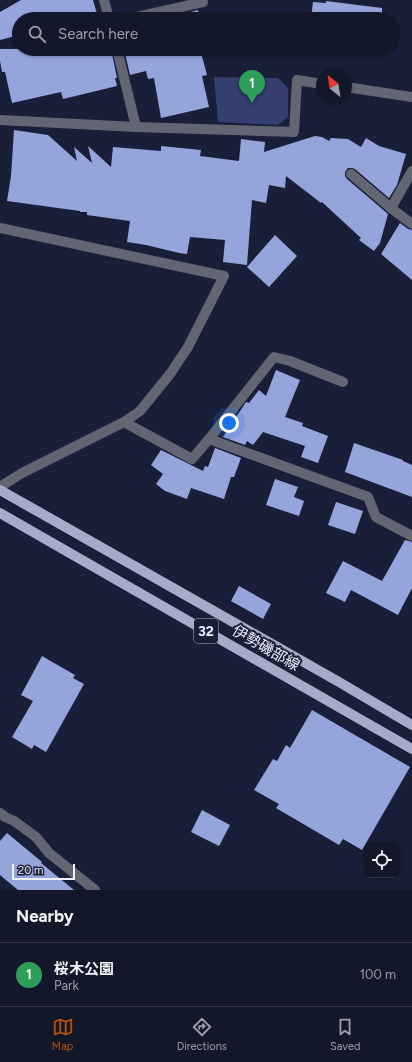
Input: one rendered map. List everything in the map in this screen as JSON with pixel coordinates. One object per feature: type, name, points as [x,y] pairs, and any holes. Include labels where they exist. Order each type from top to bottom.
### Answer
[{"type":"main road","name":"伊勢磯部線","points":[[0,490],[412,724]]},
{"type":"main road","name":"伊勢磯部線","points":[[0,513],[412,749]]},
{"type":"street","points":[[104,0],[107,12]]},
{"type":"street","points":[[159,12],[203,2]]},
{"type":"street","points":[[119,56],[136,126]]},
{"type":"street","points":[[1,118],[136,126],[294,132],[297,80],[316,83]]},
{"type":"street","points":[[352,88],[412,97]]},
{"type":"street","points":[[391,208],[412,171]]},
{"type":"street","points":[[351,174],[412,224]]},
{"type":"street","points":[[0,228],[224,276],[188,347],[170,374],[140,411],[124,422],[22,473],[0,487]]},
{"type":"street","points":[[124,422],[192,458],[209,439],[274,357],[290,361],[343,382]]},
{"type":"street","points":[[209,439],[368,497],[376,517],[412,536]]},
{"type":"street","points":[[0,813],[36,837],[49,853],[95,890]]},
{"type":"shaded area","points":[[214,77],[278,78],[288,88],[288,117],[278,125],[218,122]]},
{"type":"building","points":[[21,0],[93,0],[96,12],[12,12],[12,37],[0,40],[0,12]]},
{"type":"building","points":[[326,1],[382,8],[382,12],[312,12],[313,2],[326,3]]},
{"type":"building","points":[[0,49],[12,49],[12,56],[112,56],[117,78],[115,78],[117,86],[63,99],[61,92],[12,103],[5,72],[2,72]]},
{"type":"building","points":[[126,56],[202,56],[207,75],[202,76],[209,107],[161,118],[154,78],[148,79],[146,71],[130,75]]},
{"type":"building","points":[[14,130],[48,135],[77,161],[74,147],[92,163],[88,146],[111,167],[113,147],[161,151],[161,146],[201,150],[200,156],[239,161],[241,139],[265,142],[264,152],[315,136],[322,137],[329,141],[331,138],[348,139],[361,147],[366,138],[379,146],[406,154],[397,185],[389,198],[355,169],[348,168],[345,172],[347,179],[388,214],[380,243],[374,251],[359,240],[361,238],[322,202],[321,203],[286,176],[285,188],[269,185],[266,203],[252,200],[247,265],[223,262],[225,240],[190,237],[187,254],[179,253],[127,242],[130,221],[87,215],[87,212],[7,201],[11,176]]},
{"type":"building","points":[[400,223],[412,230],[412,280],[381,254]]},
{"type":"building","points":[[275,235],[297,256],[269,287],[247,267]]},
{"type":"building","points":[[276,370],[300,380],[285,417],[303,423],[302,426],[328,436],[318,463],[301,457],[305,446],[263,432],[253,445],[247,441],[245,445],[223,437],[246,402],[249,403],[259,390],[266,396]]},
{"type":"building","points":[[354,443],[403,460],[412,465],[412,497],[345,472]]},
{"type":"building","points":[[215,448],[241,458],[234,477],[231,477],[224,499],[191,488],[187,499],[165,491],[156,484],[163,474],[151,465],[161,450],[203,471],[205,466],[208,467]]},
{"type":"building","points":[[275,479],[298,487],[294,497],[304,501],[299,516],[266,505]]},
{"type":"building","points":[[336,502],[363,511],[355,534],[328,525]]},
{"type":"building","points":[[405,540],[412,542],[412,588],[398,615],[351,590],[345,602],[326,593],[343,561],[382,581]]},
{"type":"building","points":[[239,586],[271,604],[263,619],[231,601]]},
{"type":"building","points":[[42,656],[75,675],[73,678],[84,684],[46,752],[34,745],[32,749],[12,737],[33,701],[21,695]]},
{"type":"building","points":[[312,710],[410,767],[367,842],[364,842],[362,850],[343,839],[339,845],[276,808],[279,804],[254,790],[273,759],[277,761],[286,745],[290,748]]},
{"type":"building","points":[[202,810],[230,825],[219,846],[191,832]]},
{"type":"building","points":[[7,833],[74,890],[18,890],[0,875],[0,841]]},
{"type":"place","name":"桜木公園","points":[[252,103]]}]
